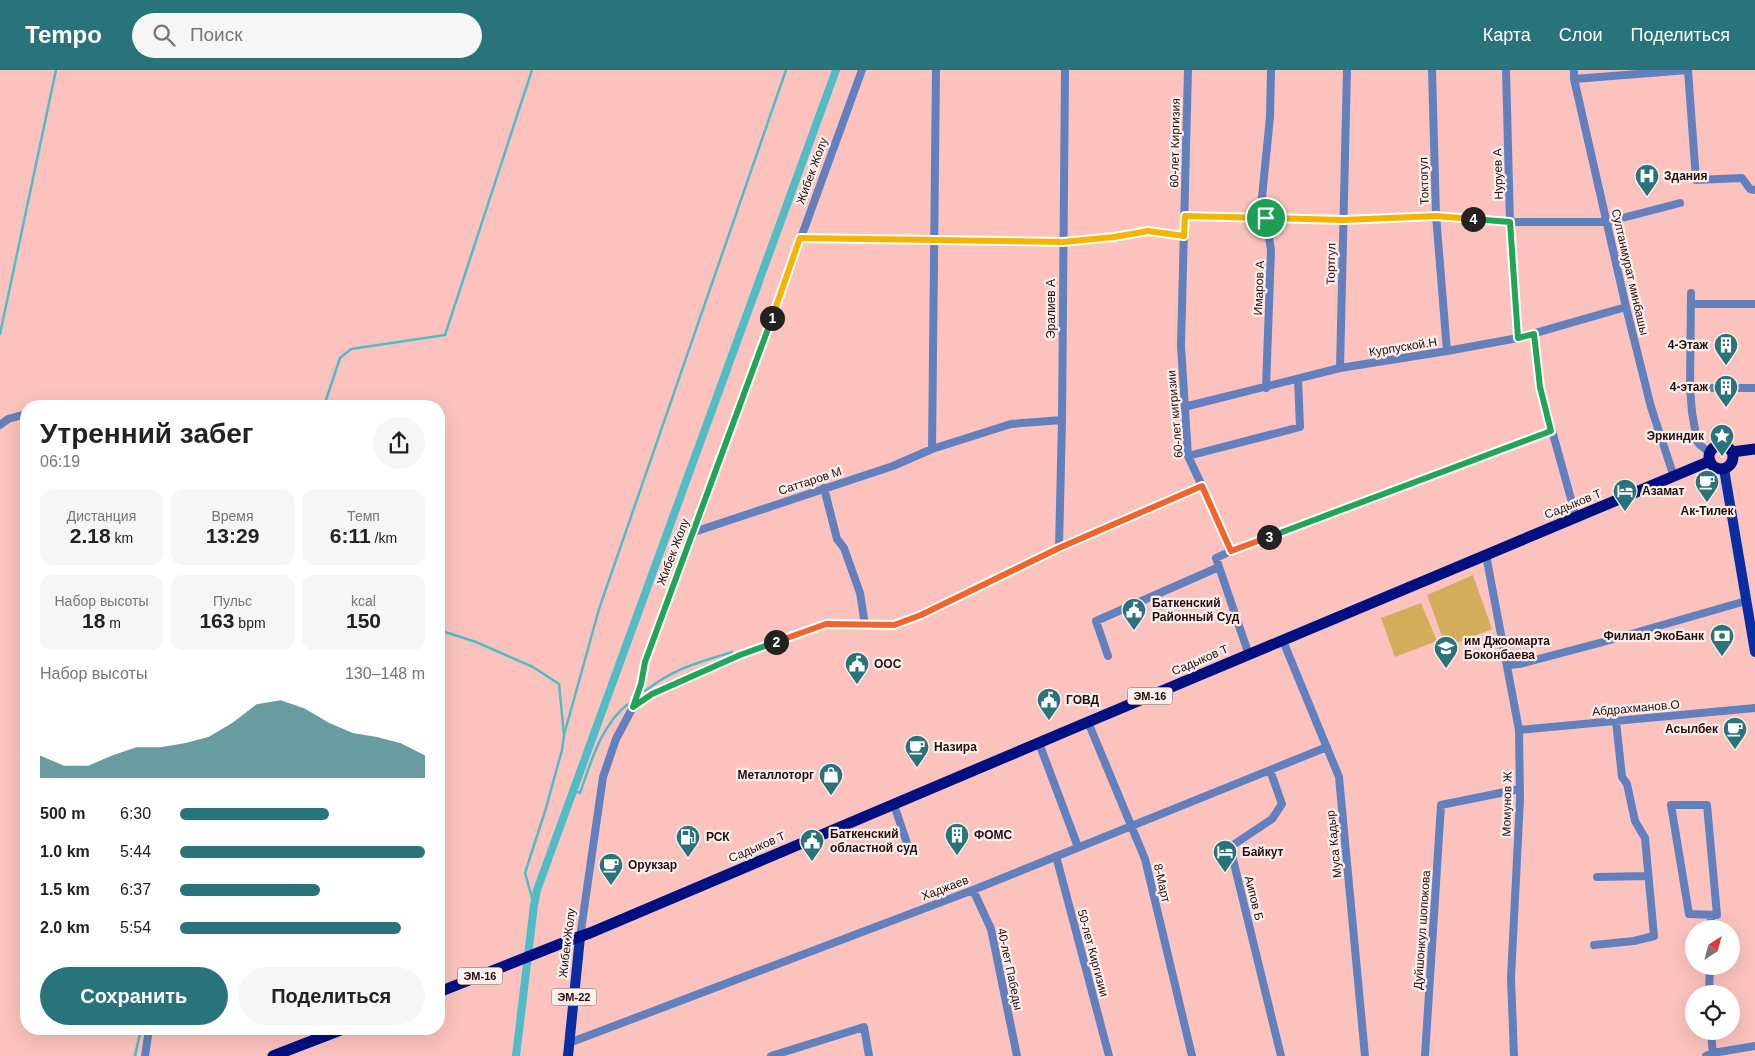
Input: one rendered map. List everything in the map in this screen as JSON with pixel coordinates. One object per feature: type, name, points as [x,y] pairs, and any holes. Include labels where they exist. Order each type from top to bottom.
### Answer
[{"type":"highway","name":"ЭМ-16","points":[[1710,457],[1712,450],[1719,446],[1726,447],[1732,452],[1755,449]]},
{"type":"highway","points":[[1710,457],[1717,468],[1724,469],[1732,463],[1732,452]]},
{"type":"highway","name":"Садыков Т","points":[[585,935],[1674,477],[1710,457]]},
{"type":"highway","name":"ЭМ-16","points":[[445,990],[585,935]]},
{"type":"highway","points":[[274,1056],[328,1035]]},
{"type":"main road","points":[[1724,469],[1755,652]]},
{"type":"main road","name":"Жибек Жолу","points":[[568,1056],[585,935]]},
{"type":"street","name":"Жибек Жолу","points":[[585,935],[603,777],[616,739],[633,707],[641,684],[645,662],[862,70]]},
{"type":"street","points":[[932,449],[936,70]]},
{"type":"street","name":"Эралиев А","points":[[1059,548],[1065,70]]},
{"type":"street","name":"60-лет Киргизия","points":[[1184,236],[1188,70]]},
{"type":"street","name":"Имаров А","points":[[1266,388],[1271,250],[1262,197],[1270,117],[1271,70]]},
{"type":"street","name":"Тортгул","points":[[1340,368],[1347,70]]},
{"type":"street","name":"Токтогул","points":[[1432,70],[1436,216],[1447,351]]},
{"type":"street","name":"Нуруев А","points":[[1506,70],[1510,222],[1518,338]]},
{"type":"street","name":"Султанмурат минбашы","points":[[1574,70],[1574,79],[1626,307],[1651,407],[1674,477]]},
{"type":"street","points":[[1574,79],[1688,70],[1696,180],[1742,178],[1750,189],[1755,190]]},
{"type":"street","points":[[1185,216],[1343,220],[1436,216],[1510,222],[1607,222],[1680,203]]},
{"type":"street","points":[[800,238],[1063,242],[1114,237],[1148,231],[1184,236]]},
{"type":"street","name":"60-лет кигризии","points":[[1184,236],[1180,346],[1188,456],[1231,551]]},
{"type":"street","points":[[1691,293],[1690,388],[1696,441],[1710,457]]},
{"type":"street","points":[[1691,304],[1755,304]]},
{"type":"street","name":"Курпуской.Н","points":[[1184,407],[1340,368],[1518,338],[1626,307]]},
{"type":"street","points":[[1534,334],[1540,387],[1576,517]]},
{"type":"street","points":[[1188,456],[1300,427],[1298,379]]},
{"type":"street","points":[[1690,388],[1755,388]]},
{"type":"street","points":[[0,425],[8,419],[20,416]]},
{"type":"street","name":"Саттаров М","points":[[694,532],[893,466],[932,449],[1012,424],[1062,420]]},
{"type":"street","points":[[1249,655],[1216,558],[1551,431]]},
{"type":"street","points":[[633,707],[652,694],[740,655],[826,624],[894,625],[921,615],[1059,548],[1202,486]]},
{"type":"street","points":[[824,488],[837,539],[844,548],[860,593],[865,625]]},
{"type":"street","name":"Момунов Ж","points":[[1486,555],[1519,730],[1520,789],[1511,978],[1514,1056]]},
{"type":"street","points":[[1108,656],[1096,621],[1219,567]]},
{"type":"street","points":[[1507,665],[1520,664],[1594,645],[1746,602]]},
{"type":"street","name":"Муса Кадыр","points":[[1283,641],[1339,777],[1365,1056]]},
{"type":"street","name":"Абдрахманов.О","points":[[1519,730],[1755,708]]},
{"type":"street","points":[[1594,945],[1634,941],[1654,936],[1645,838],[1635,821],[1627,784],[1622,777],[1616,721]]},
{"type":"street","name":"8-Март","points":[[1088,722],[1145,859],[1192,1056]]},
{"type":"street","points":[[1039,743],[1078,847]]},
{"type":"street","name":"Хаджаев","points":[[569,1043],[973,890],[1327,747]]},
{"type":"street","name":"Аипов Б","points":[[1270,770],[1282,804],[1272,818],[1230,847],[1281,1056]]},
{"type":"street","name":"Дуйшонкул шопокова","points":[[1425,1056],[1441,805],[1520,789]]},
{"type":"street","points":[[894,804],[910,852]]},
{"type":"street","points":[[1671,805],[1707,805],[1717,915],[1711,916],[1689,914],[1671,805]]},
{"type":"street","name":"50-лет Киргизии","points":[[1056,856],[1109,1056]]},
{"type":"street","points":[[1597,877],[1648,876]]},
{"type":"street","name":"40-лет Пабеды","points":[[973,890],[991,929],[1017,1056]]},
{"type":"street","points":[[771,1056],[864,1027],[869,1056]]},
{"type":"street","points":[[145,1056],[148,1035]]},
{"type":"street","points":[[1710,1040],[1710,1055],[1755,1046]]},
{"type":"shaded area","points":[[1473,575],[1492,629],[1446,647],[1427,595]]},
{"type":"shaded area","points":[[1421,603],[1437,641],[1395,657],[1381,618]]},
{"type":"waterway","points":[[0,334],[56,70]]},
{"type":"waterway","points":[[326,400],[340,358],[351,349],[445,335],[532,70]]},
{"type":"waterway","points":[[564,735],[599,609],[786,70]]},
{"type":"waterway","points":[[516,1056],[537,890],[836,70]]},
{"type":"waterway","points":[[445,632],[476,642],[533,667],[559,684],[564,735],[562,750],[525,873],[534,905]]},
{"type":"waterway","points":[[645,691],[676,671],[732,652]]},
{"type":"waterway","points":[[574,791],[580,793],[604,733],[611,722],[628,704]]},
{"type":"waterway","points":[[135,1056],[140,1035]]},
{"type":"place","name":"Здания","points":[[1647,197]]},
{"type":"place","name":"4-Этаж","points":[[1726,366]]},
{"type":"place","name":"4-этаж","points":[[1726,408]]},
{"type":"place","name":"Эркиндик","points":[[1722,457]]},
{"type":"place","name":"Ак-Тилек","points":[[1707,503]]},
{"type":"place","name":"Азамат","points":[[1625,512]]},
{"type":"place","name":"Баткенский Районный Суд","points":[[1134,631]]},
{"type":"place","name":"Филиал ЭкоБанк","points":[[1722,657]]},
{"type":"place","name":"им Джоомарта Боконбаева","points":[[1446,669]]},
{"type":"place","name":"ООС","points":[[857,685]]},
{"type":"place","name":"ГОВД","points":[[1049,721]]},
{"type":"place","name":"Асылбек","points":[[1735,750]]},
{"type":"place","name":"Назира","points":[[917,768]]},
{"type":"place","name":"Металлоторг","points":[[831,796]]},
{"type":"place","name":"ФОМС","points":[[957,856]]},
{"type":"place","name":"РСК","points":[[688,858]]},
{"type":"place","name":"Баткенский областной суд","points":[[812,862]]},
{"type":"place","name":"Байкут","points":[[1225,873]]},
{"type":"place","name":"Орукзар","points":[[611,886]]},
{"type":"route","points":[[1185,216],[1266,218],[1343,220],[1436,216],[1510,222],[1518,338],[1534,334],[1540,387],[1551,431],[1231,551],[1202,486],[1059,548],[921,615],[894,625],[826,624],[740,655],[652,694],[633,707],[641,684],[645,662],[800,238],[1063,242],[1114,237],[1148,231],[1184,236],[1185,216]]}]
